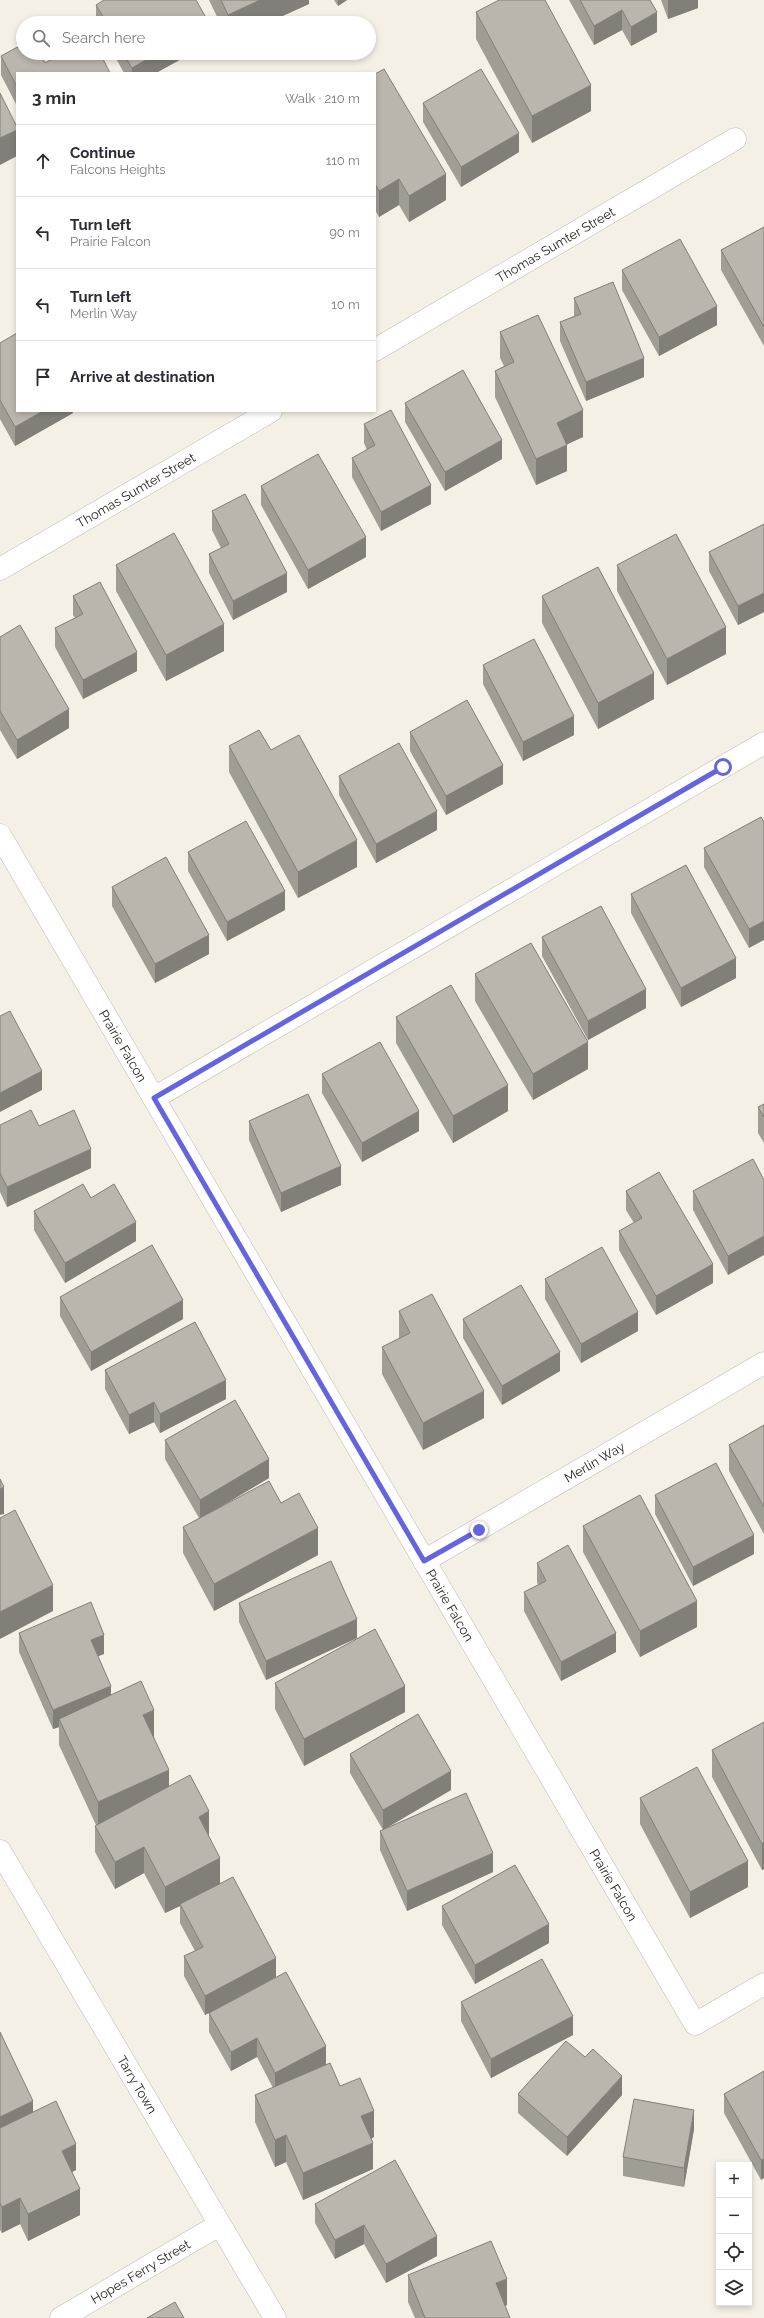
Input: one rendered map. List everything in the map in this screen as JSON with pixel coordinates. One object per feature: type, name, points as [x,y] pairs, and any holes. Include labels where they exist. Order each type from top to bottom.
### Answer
[{"type":"street","name":"Thomas Sumter Street","points":[[376,349],[735,139]]},
{"type":"street","name":"Thomas Sumter Street","points":[[0,570],[269,412]]},
{"type":"street","points":[[154,1098],[764,743]]},
{"type":"street","name":"Prairie Falcon","points":[[0,835],[695,2024],[764,1984]]},
{"type":"street","name":"Merlin Way","points":[[424,1561],[764,1363]]},
{"type":"street","name":"Tarry Town","points":[[0,1851],[275,2318]]},
{"type":"street","name":"Hopes Ferry Street","points":[[61,2318],[219,2225]]},
{"type":"building","points":[[104,0],[196,0],[205,16],[103,16],[96,5]]},
{"type":"building","points":[[221,0],[260,0],[228,15]]},
{"type":"building","points":[[499,0],[545,0],[591,85],[532,116],[476,12]]},
{"type":"building","points":[[580,0],[650,0],[657,12],[631,27],[622,10],[594,26]]},
{"type":"building","points":[[16,48],[16,60],[44,60],[45,63],[50,60],[104,60],[110,72],[16,72],[16,85],[1,56]]},
{"type":"building","points":[[127,60],[146,60],[132,68]]},
{"type":"building","points":[[384,69],[446,174],[409,196],[399,179],[379,191],[376,186],[376,73]]},
{"type":"building","points":[[481,69],[519,133],[461,167],[423,103]]},
{"type":"building","points":[[0,93],[16,125],[16,130],[0,138]]},
{"type":"building","points":[[764,227],[764,327],[721,250]]},
{"type":"building","points":[[680,239],[717,306],[659,337],[622,270]]},
{"type":"building","points":[[613,282],[644,358],[586,382],[560,322],[581,314],[574,298]]},
{"type":"building","points":[[538,315],[583,410],[557,423],[567,445],[536,459],[495,371],[514,362],[500,332]]},
{"type":"building","points":[[16,334],[16,412],[41,412],[15,427],[0,400],[0,343]]},
{"type":"building","points":[[463,370],[502,440],[445,472],[405,403]]},
{"type":"building","points":[[391,410],[431,485],[381,512],[352,458],[375,445],[364,424]]},
{"type":"building","points":[[318,454],[366,537],[308,570],[261,486]]},
{"type":"building","points":[[245,494],[287,573],[233,601],[209,554],[229,544],[212,511]]},
{"type":"building","points":[[764,524],[764,593],[738,606],[709,552]]},
{"type":"building","points":[[174,533],[224,624],[166,655],[116,565]]},
{"type":"building","points":[[676,534],[726,627],[667,659],[617,565]]},
{"type":"building","points":[[598,567],[654,673],[598,703],[542,596]]},
{"type":"building","points":[[100,582],[137,652],[83,680],[55,628],[83,614],[73,596]]},
{"type":"building","points":[[20,625],[69,709],[17,740],[0,711],[0,637]]},
{"type":"building","points":[[534,639],[574,716],[523,742],[483,665]]},
{"type":"building","points":[[467,700],[503,765],[446,796],[410,732]]},
{"type":"building","points":[[259,730],[271,750],[299,735],[357,840],[298,872],[229,746]]},
{"type":"building","points":[[399,743],[437,811],[376,844],[339,776]]},
{"type":"building","points":[[761,817],[764,822],[764,921],[749,929],[704,848]]},
{"type":"building","points":[[246,821],[285,891],[227,922],[188,852]]},
{"type":"building","points":[[166,857],[209,935],[155,964],[112,887]]},
{"type":"building","points":[[686,865],[736,958],[681,988],[631,894]]},
{"type":"building","points":[[601,906],[646,989],[588,1021],[542,937]]},
{"type":"building","points":[[531,943],[588,1042],[533,1074],[475,974]]},
{"type":"building","points":[[451,985],[508,1085],[453,1116],[396,1017]]},
{"type":"building","points":[[10,1011],[42,1071],[0,1093],[0,1016]]},
{"type":"building","points":[[380,1042],[419,1111],[362,1143],[322,1074]]},
{"type":"building","points":[[308,1094],[341,1166],[281,1193],[249,1121]]},
{"type":"building","points":[[764,1104],[764,1117],[758,1107]]},
{"type":"building","points":[[31,1110],[39,1126],[74,1110],[91,1149],[7,1187],[0,1173],[0,1125]]},
{"type":"building","points":[[753,1159],[764,1180],[764,1236],[728,1256],[693,1191]]},
{"type":"building","points":[[659,1172],[713,1264],[656,1296],[619,1231],[642,1218],[626,1191]]},
{"type":"building","points":[[83,1184],[91,1198],[114,1184],[136,1222],[65,1263],[34,1211]]},
{"type":"building","points":[[152,1245],[183,1300],[91,1352],[60,1297]]},
{"type":"building","points":[[602,1247],[638,1312],[581,1344],[545,1279]]},
{"type":"building","points":[[521,1285],[560,1352],[502,1386],[463,1319]]},
{"type":"building","points":[[432,1294],[484,1391],[423,1423],[382,1347],[410,1333],[399,1311]]},
{"type":"building","points":[[195,1322],[226,1380],[160,1414],[154,1402],[129,1415],[105,1370]]},
{"type":"building","points":[[235,1400],[269,1459],[200,1500],[165,1440]]},
{"type":"building","points":[[764,1425],[764,1507],[729,1445]]},
{"type":"building","points":[[716,1463],[754,1535],[693,1567],[655,1495]]},
{"type":"building","points":[[0,1479],[4,1487],[0,1489]]},
{"type":"building","points":[[269,1481],[281,1503],[299,1493],[318,1528],[214,1584],[183,1527]]},
{"type":"building","points":[[640,1495],[697,1601],[640,1631],[583,1526]]},
{"type":"building","points":[[15,1510],[53,1585],[0,1612],[0,1518]]},
{"type":"building","points":[[568,1545],[616,1633],[561,1662],[524,1592],[546,1581],[537,1563]]},
{"type":"building","points":[[331,1561],[357,1619],[266,1661],[239,1603]]},
{"type":"building","points":[[91,1602],[104,1635],[91,1640],[111,1686],[53,1710],[19,1633]]},
{"type":"building","points":[[375,1629],[405,1686],[304,1739],[275,1683]]},
{"type":"building","points":[[141,1681],[154,1710],[143,1715],[169,1770],[98,1802],[59,1719]]},
{"type":"building","points":[[418,1714],[451,1771],[383,1810],[350,1754]]},
{"type":"building","points":[[764,1722],[764,1842],[762,1844],[712,1750]]},
{"type":"building","points":[[697,1767],[748,1861],[690,1892],[640,1798]]},
{"type":"building","points":[[190,1775],[209,1811],[199,1817],[220,1858],[165,1887],[144,1847],[115,1862],[95,1826]]},
{"type":"building","points":[[466,1793],[493,1853],[407,1891],[380,1831]]},
{"type":"building","points":[[515,1865],[549,1924],[475,1965],[442,1906]]},
{"type":"building","points":[[233,1877],[276,1958],[205,1996],[184,1956],[203,1947],[180,1904]]},
{"type":"building","points":[[542,1959],[573,2016],[491,2059],[461,2002]]},
{"type":"building","points":[[286,1972],[326,2046],[275,2073],[257,2038],[231,2052],[209,2013]]},
{"type":"building","points":[[0,2032],[33,2101],[0,2117]]},
{"type":"building","points":[[566,2041],[585,2057],[593,2049],[622,2076],[567,2137],[518,2094]]},
{"type":"building","points":[[330,2063],[340,2086],[360,2078],[374,2111],[361,2116],[373,2143],[303,2173],[286,2135],[275,2140],[255,2095]]},
{"type":"building","points":[[764,2071],[764,2159],[761,2160],[724,2094]]},
{"type":"building","points":[[634,2099],[694,2110],[684,2168],[623,2157]]},
{"type":"building","points":[[56,2101],[76,2144],[62,2151],[80,2189],[28,2214],[20,2198],[2,2207],[0,2203],[0,2128]]},
{"type":"building","points":[[395,2160],[437,2236],[386,2264],[364,2225],[335,2240],[315,2204]]},
{"type":"building","points":[[491,2241],[507,2279],[496,2283],[510,2318],[425,2318],[408,2275]]},
{"type":"building","points":[[175,2302],[184,2318],[147,2318]]},
{"type":"route","points":[[479,1530],[424,1561],[154,1098],[723,767]]}]
